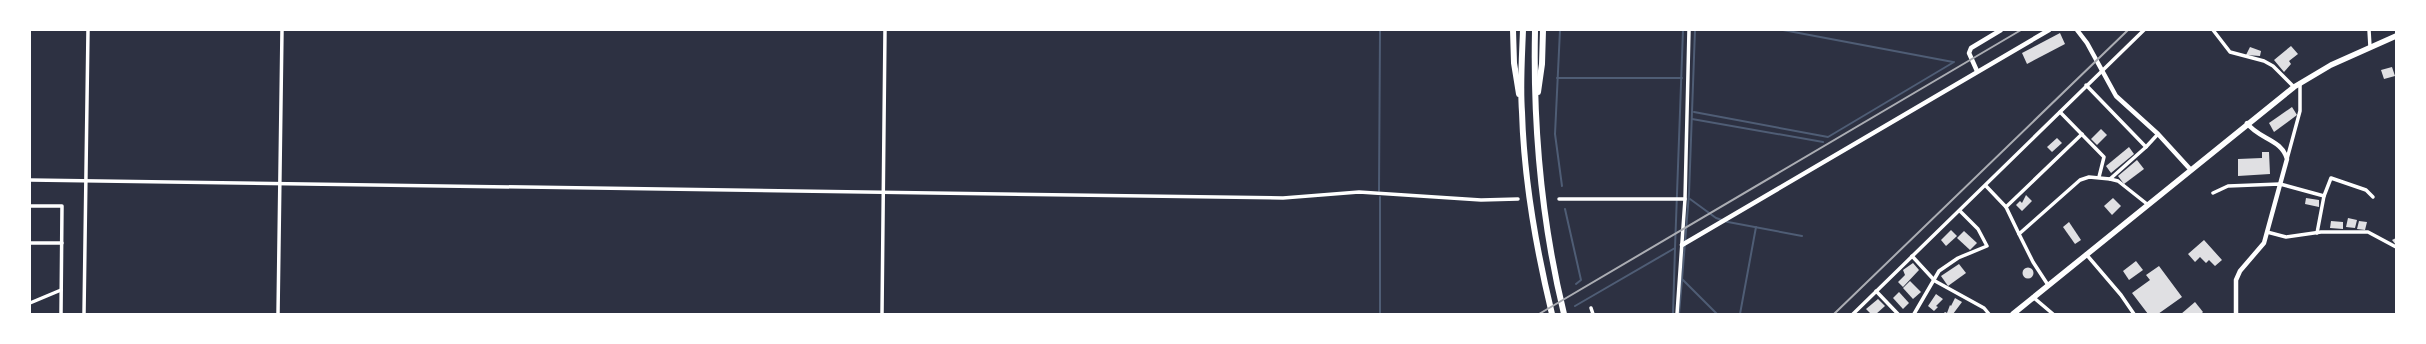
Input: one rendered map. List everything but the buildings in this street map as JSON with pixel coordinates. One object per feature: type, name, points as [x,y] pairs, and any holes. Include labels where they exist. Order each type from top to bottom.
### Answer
[{"type":"highway","points":[[1513,30],[1514,63],[1522,111],[1531,211],[1552,314]]},
{"type":"highway","points":[[1522,111],[1523,30]]},
{"type":"highway","points":[[1535,30],[1535,111],[1541,188],[1550,252],[1564,314]]},
{"type":"highway","points":[[1535,111],[1542,64],[1543,30]]},
{"type":"main road","points":[[2013,314],[2190,169],[2294,87],[2331,65],[2396,36]]},
{"type":"street","points":[[84,314],[88,30]]},
{"type":"street","points":[[278,314],[282,30]]},
{"type":"street","points":[[882,314],[885,192],[885,30]]},
{"type":"street","points":[[1677,314],[1685,198],[1689,30]]},
{"type":"street","points":[[1977,71],[1968,53],[1971,48],[2001,30]]},
{"type":"street","points":[[1683,244],[2049,30]]},
{"type":"street","points":[[2077,30],[2087,43],[2116,96],[2158,134],[2190,169]]},
{"type":"street","points":[[1853,314],[1986,186],[2086,85],[2144,30]]},
{"type":"street","points":[[2213,30],[2230,52],[2264,61],[2273,66],[2294,87]]},
{"type":"street","points":[[2368,30],[2370,47]]},
{"type":"street","points":[[2236,314],[2236,280],[2240,271],[2260,249],[2267,232],[2300,111],[2300,83]]},
{"type":"street","points":[[2086,85],[2146,146]]},
{"type":"street","points":[[2060,112],[2104,157],[2099,177]]},
{"type":"street","points":[[2247,123],[2253,131],[2283,147],[2287,159]]},
{"type":"street","points":[[2006,207],[2082,134]]},
{"type":"street","points":[[2110,179],[2158,134]]},
{"type":"street","points":[[2019,234],[2080,180],[2099,177],[2118,181],[2147,204]]},
{"type":"street","points":[[2317,232],[2324,196],[2331,178],[2366,190],[2373,197]]},
{"type":"street","points":[[30,180],[1283,198],[1359,192],[1481,200],[1518,199]]},
{"type":"street","points":[[2213,193],[2228,186],[2280,184],[2324,196]]},
{"type":"street","points":[[1986,186],[2006,207],[2033,262],[2048,285]]},
{"type":"street","points":[[1559,199],[1685,198]]},
{"type":"street","points":[[30,206],[62,206],[61,314]]},
{"type":"street","points":[[1914,314],[1935,281],[1939,271],[1958,258],[1987,246],[1978,229],[1960,211]]},
{"type":"street","points":[[2267,232],[2286,237],[2317,232],[2368,232],[2396,247]]},
{"type":"street","points":[[30,243],[62,243]]},
{"type":"street","points":[[2086,254],[2121,295],[2134,314]]},
{"type":"street","points":[[1912,256],[1935,281],[1984,308],[1989,314]]},
{"type":"street","points":[[30,303],[61,290]]},
{"type":"street","points":[[1876,291],[1898,314]]},
{"type":"street","points":[[2033,297],[2053,314]]},
{"type":"street","points":[[1591,308],[1593,314]]},
{"type":"waterway","points":[[1379,191],[1380,30]]},
{"type":"waterway","points":[[1560,30],[1555,134],[1562,186]]},
{"type":"waterway","points":[[1675,248],[1683,30]]},
{"type":"waterway","points":[[1695,30],[1689,194],[1682,279],[1717,314]]},
{"type":"waterway","points":[[1783,30],[1953,62]]},
{"type":"waterway","points":[[1694,112],[1828,137],[1954,62]]},
{"type":"waterway","points":[[1557,78],[1682,78]]},
{"type":"waterway","points":[[1692,119],[1823,142]]},
{"type":"waterway","points":[[1380,197],[1380,314]]},
{"type":"waterway","points":[[1690,199],[1716,218],[1728,222],[1802,236]]},
{"type":"waterway","points":[[1565,209],[1581,280],[1576,284]]},
{"type":"waterway","points":[[1740,314],[1756,227]]},
{"type":"waterway","points":[[1575,306],[1675,248],[1673,314]]},
{"type":"waterway","points":[[1679,314],[1682,279]]},
{"type":"railway","points":[[1539,314],[2021,30]]},
{"type":"railway","points":[[1834,314],[2128,30]]}]
